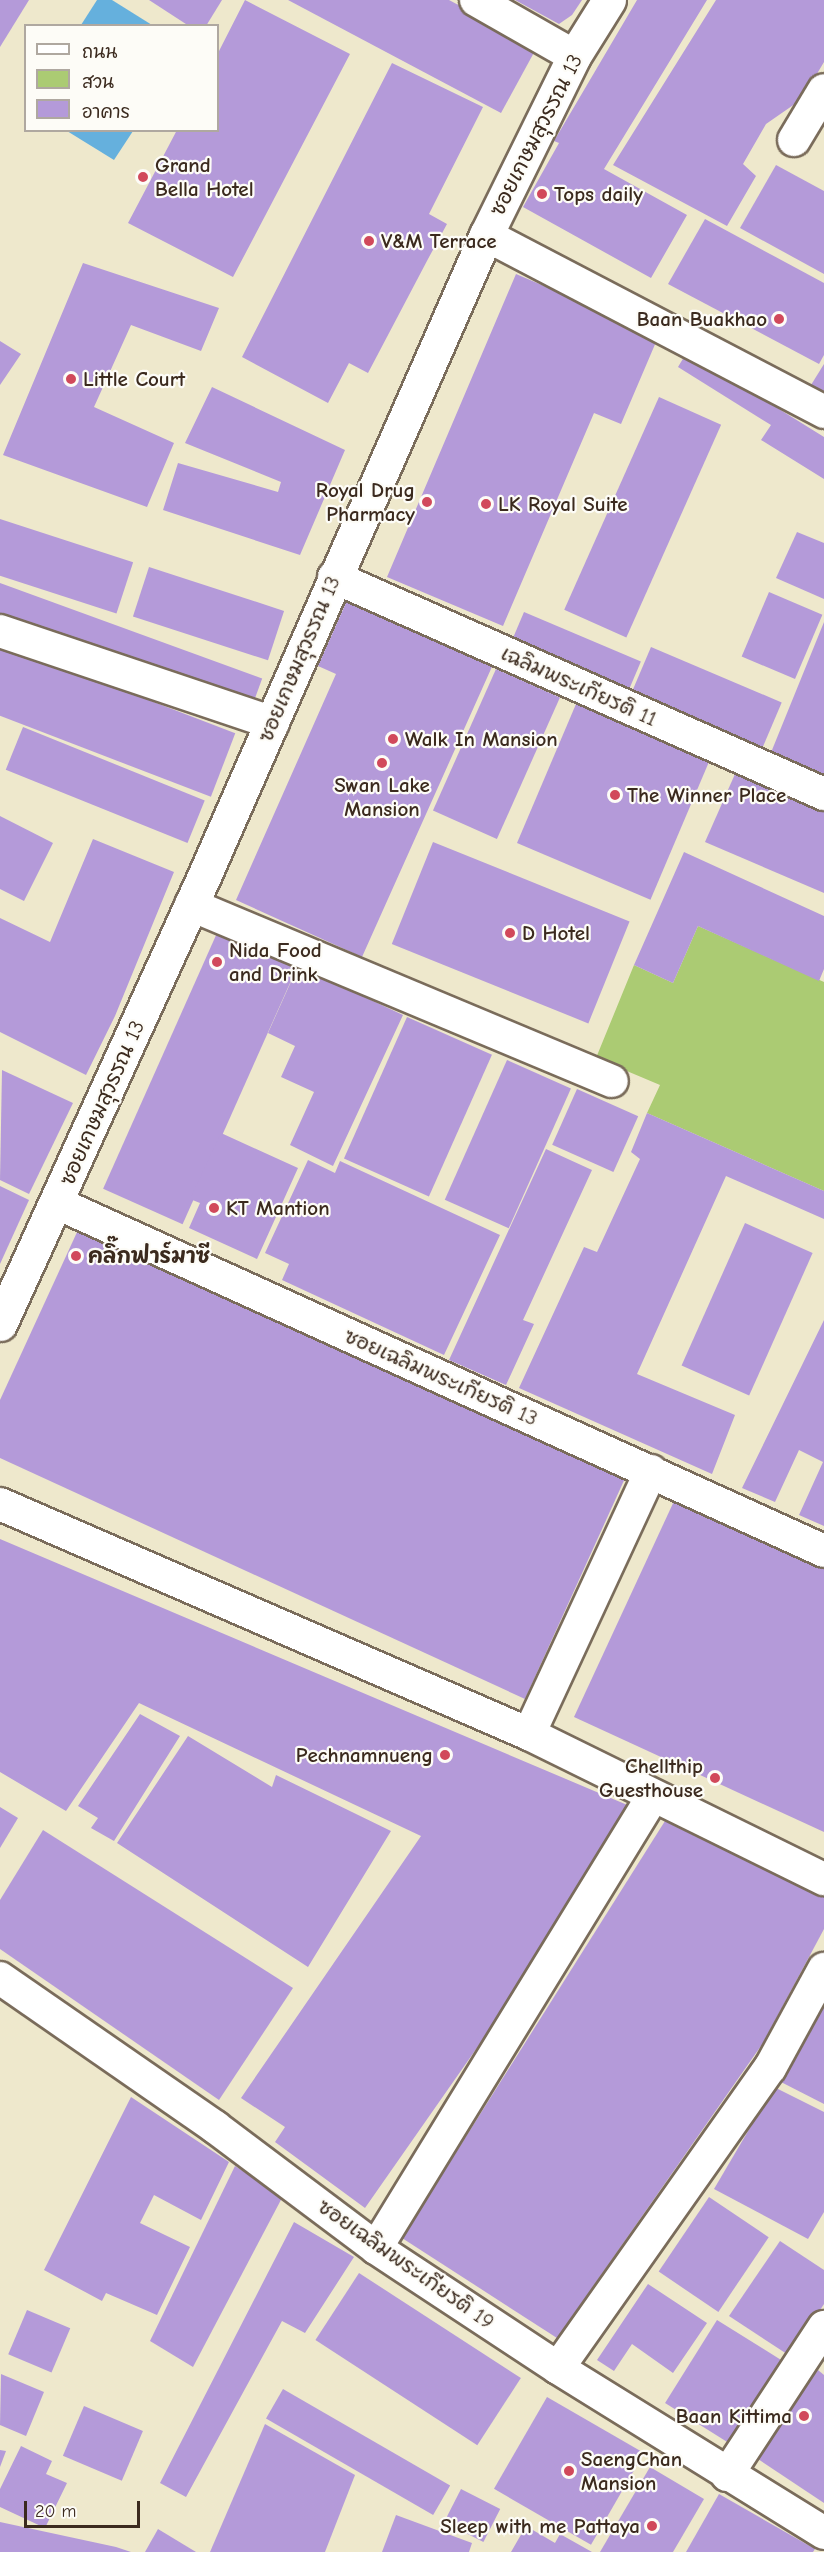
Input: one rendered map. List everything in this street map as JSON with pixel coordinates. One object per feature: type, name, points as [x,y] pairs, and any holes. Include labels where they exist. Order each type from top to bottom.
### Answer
[{"type":"street","points":[[476,0],[574,56]]},
{"type":"street","name":"ซอยเกษมสุวรรณ 13","points":[[0,1324],[57,1203],[273,723],[334,577],[486,235],[574,56],[609,0]]},
{"type":"street","points":[[794,140],[824,90]]},
{"type":"street","points":[[486,235],[824,412]]},
{"type":"street","name":"เฉลิมพระเกียรติ 11","points":[[334,577],[824,795]]},
{"type":"street","points":[[0,631],[273,723]]},
{"type":"street","points":[[191,905],[612,1081]]},
{"type":"street","name":"ซอยเฉลิมพระเกียรติ 13","points":[[57,1203],[824,1551]]},
{"type":"street","points":[[529,1734],[651,1472]]},
{"type":"street","points":[[0,1504],[529,1734],[824,1879]]},
{"type":"street","points":[[376,2248],[653,1796]]},
{"type":"street","points":[[558,2368],[770,2068],[824,1969]]},
{"type":"street","name":"ซอยเฉลิมพระเกียรติ 19","points":[[0,1978],[224,2134],[376,2248],[558,2368],[824,2533]]},
{"type":"street","points":[[728,2475],[824,2327]]},
{"type":"green space","points":[[698,926],[824,982],[824,1191],[647,1113],[660,1085],[596,1058],[634,965],[673,983]]},
{"type":"water","points":[[97,0],[112,0],[150,24],[82,24]]},
{"type":"water","points":[[69,132],[132,132],[114,160]]},
{"type":"building","points":[[0,0],[29,0],[0,47]]},
{"type":"building","points":[[149,0],[222,0],[207,24],[186,24]]},
{"type":"building","points":[[245,0],[350,54],[233,277],[128,223],[176,132],[219,132],[219,51]]},
{"type":"building","points":[[288,0],[449,0],[537,47],[501,113]]},
{"type":"building","points":[[515,0],[582,0],[572,15],[559,24]]},
{"type":"building","points":[[637,0],[707,0],[604,169],[687,215],[651,278],[523,207],[559,143],[554,141]]},
{"type":"building","points":[[716,0],[824,0],[824,62],[802,99],[766,124],[743,164],[756,176],[727,226],[613,165]]},
{"type":"building","name":"V&M Terrace","points":[[392,63],[483,107],[429,214],[447,224],[368,373],[349,363],[328,403],[242,357]]},
{"type":"building","points":[[776,165],[824,191],[824,274],[740,228]]},
{"type":"building","name":"Baan Buakhao","points":[[705,219],[824,283],[824,355],[819,364],[668,284]]},
{"type":"building","name":"Little Court","points":[[83,263],[219,308],[201,351],[131,325],[94,407],[174,443],[147,507],[3,455]]},
{"type":"building","name":"LK Royal Suite","points":[[516,274],[659,335],[621,424],[594,413],[503,626],[387,577]]},
{"type":"building","points":[[0,341],[21,354],[0,385]]},
{"type":"building","points":[[687,352],[824,437],[824,479],[761,440],[771,425],[678,367]]},
{"type":"building","points":[[824,364],[824,392],[811,385]]},
{"type":"building","points":[[212,387],[345,450],[300,555],[163,510],[178,463],[278,492],[281,482],[185,443]]},
{"type":"building","points":[[659,397],[721,425],[626,638],[564,610]]},
{"type":"building","points":[[0,519],[133,562],[116,614],[0,576]]},
{"type":"building","points":[[797,532],[824,543],[824,599],[776,578]]},
{"type":"building","points":[[149,567],[284,611],[268,660],[133,616]]},
{"type":"building","points":[[0,583],[262,678],[252,708],[0,616]]},
{"type":"building","points":[[769,592],[822,615],[795,679],[742,656]]},
{"type":"building","points":[[349,596],[495,660],[362,957],[236,900],[336,674],[318,666]]},
{"type":"building","points":[[524,612],[641,662],[627,694],[510,644]]},
{"type":"building","points":[[824,622],[824,776],[770,755]]},
{"type":"building","points":[[0,643],[235,733],[211,797],[0,716]]},
{"type":"building","points":[[651,647],[782,702],[762,749],[631,693]]},
{"type":"building","points":[[496,669],[560,697],[497,839],[433,811]]},
{"type":"building","name":"The Winner Place","points":[[576,704],[709,761],[650,900],[517,843]]},
{"type":"building","points":[[23,727],[205,800],[187,843],[6,770]]},
{"type":"building","points":[[735,774],[824,812],[824,893],[705,842]]},
{"type":"building","points":[[0,816],[53,843],[24,901],[0,889]]},
{"type":"building","points":[[93,839],[174,872],[115,1016],[86,1075],[0,1032],[0,918],[50,942]]},
{"type":"building","name":"D Hotel","points":[[433,842],[630,921],[588,1023],[392,944]]},
{"type":"building","points":[[684,852],[824,916],[824,969],[819,981],[698,926],[673,983],[634,965]]},
{"type":"building","points":[[217,933],[296,968],[183,1224],[103,1189]]},
{"type":"building","points":[[298,966],[403,1015],[333,1166],[290,1145],[314,1092],[281,1077],[295,1046],[268,1033]]},
{"type":"building","points":[[407,1017],[492,1055],[429,1196],[344,1159]]},
{"type":"building","points":[[507,1060],[571,1088],[509,1228],[445,1200]]},
{"type":"building","points":[[2,1070],[73,1103],[29,1194],[0,1180]]},
{"type":"building","points":[[577,1089],[638,1116],[613,1172],[552,1145]]},
{"type":"building","points":[[647,1113],[824,1191],[824,1219],[726,1176],[637,1374],[735,1415],[712,1474],[519,1388],[584,1247],[597,1252],[640,1159],[631,1152]]},
{"type":"building","points":[[221,1133],[298,1168],[257,1259],[189,1228],[200,1203],[190,1199]]},
{"type":"building","points":[[546,1149],[592,1170],[523,1320],[534,1324],[506,1385],[449,1360]]},
{"type":"building","points":[[308,1160],[335,1173],[340,1161],[500,1235],[444,1355],[282,1280],[289,1264],[265,1253]]},
{"type":"building","points":[[0,1186],[29,1200],[0,1264]]},
{"type":"building","points":[[745,1223],[813,1253],[749,1396],[682,1366]]},
{"type":"building","points":[[78,1230],[626,1476],[525,1699],[0,1458],[0,1400]]},
{"type":"building","points":[[824,1320],[824,1526],[799,1515],[823,1462],[799,1450],[775,1502],[742,1488]]},
{"type":"building","points":[[675,1499],[824,1569],[824,1832],[574,1717]]},
{"type":"building","points":[[0,1539],[632,1807],[574,1909],[365,2208],[275,2142],[285,2127],[241,2098],[421,1836],[139,1703],[66,1811],[0,1772]]},
{"type":"building","points":[[140,1714],[180,1736],[114,1841],[91,1828],[98,1818],[78,1806]]},
{"type":"building","points":[[188,1736],[272,1787],[276,1775],[391,1831],[308,1967],[117,1843]]},
{"type":"building","points":[[0,1807],[18,1818],[0,1848]]},
{"type":"building","points":[[665,1821],[824,1897],[824,1929],[763,2043],[557,2338],[402,2238]]},
{"type":"building","points":[[43,1830],[293,1988],[219,2100],[0,1949],[0,1900]]},
{"type":"building","points":[[824,2004],[824,2104],[779,2081]]},
{"type":"building","points":[[774,2087],[824,2112],[824,2212],[808,2239],[714,2189]]},
{"type":"building","points":[[131,2097],[229,2162],[201,2220],[154,2195],[140,2223],[190,2247],[157,2315],[106,2293],[102,2301],[44,2270]]},
{"type":"building","points":[[235,2166],[283,2196],[193,2367],[150,2341]]},
{"type":"building","points":[[709,2197],[769,2237],[718,2312],[659,2272]]},
{"type":"building","points":[[294,2222],[354,2257],[305,2333],[282,2321],[186,2497],[160,2483]]},
{"type":"building","points":[[780,2241],[824,2270],[824,2304],[790,2356],[729,2316]]},
{"type":"building","points":[[359,2273],[521,2378],[477,2445],[315,2340]]},
{"type":"building","points":[[648,2284],[707,2323],[673,2373],[632,2344],[614,2371],[597,2360]]},
{"type":"building","points":[[27,2310],[70,2328],[52,2373],[8,2354]]},
{"type":"building","points":[[717,2320],[783,2361],[731,2444],[665,2403]]},
{"type":"building","name":"Baan Kittima","points":[[818,2370],[824,2375],[824,2503],[755,2457]]},
{"type":"building","points":[[1,2374],[44,2392],[26,2436],[0,2425]]},
{"type":"building","points":[[283,2389],[450,2486],[433,2515],[266,2418]]},
{"type":"building","name":"SaengChan Mansion","points":[[547,2397],[644,2453],[591,2545],[494,2489]]},
{"type":"building","points":[[84,2406],[143,2431],[122,2481],[63,2456]]},
{"type":"building","points":[[265,2424],[355,2475],[325,2552],[210,2552]]},
{"type":"building","points":[[21,2446],[52,2461],[46,2474],[67,2483],[45,2528],[0,2507],[0,2489]]},
{"type":"building","points":[[0,2450],[6,2451],[0,2467]]},
{"type":"building","name":"Sleep with me Pattaya","points":[[650,2467],[704,2499],[673,2552],[600,2552]]},
{"type":"building","points":[[461,2489],[500,2509],[483,2542],[444,2522]]},
{"type":"building","points":[[719,2494],[815,2549],[813,2552],[686,2552]]},
{"type":"building","points":[[396,2515],[472,2543],[469,2552],[382,2552]]},
{"type":"building","points":[[0,2522],[116,2547],[131,2552],[0,2552]]},
{"type":"building","name":"Sleep with me Pattaya","points":[[526,2526],[555,2543],[560,2534],[592,2552],[511,2552]]},
{"type":"building","points":[[158,2529],[196,2552],[145,2552]]},
{"type":"place","name":"Grand Bella Hotel","points":[[143,177]]},
{"type":"place","name":"Tops daily","points":[[542,194]]},
{"type":"place","name":"V&M Terrace","points":[[369,241]]},
{"type":"place","name":"Baan Buakhao","points":[[779,319]]},
{"type":"place","name":"Little Court","points":[[71,379]]},
{"type":"place","name":"Royal Drug Pharmacy","points":[[427,502]]},
{"type":"place","name":"LK Royal Suite","points":[[486,504]]},
{"type":"place","name":"Walk In Mansion","points":[[393,739]]},
{"type":"place","name":"Swan Lake Mansion","points":[[382,763]]},
{"type":"place","name":"The Winner Place","points":[[615,795]]},
{"type":"place","name":"D Hotel","points":[[510,933]]},
{"type":"place","name":"Nida Food and Drink","points":[[217,962]]},
{"type":"place","name":"KT Mantion","points":[[214,1208]]},
{"type":"place","name":"คลิ๊กฟาร์มาซี","points":[[76,1256]]},
{"type":"place","name":"Pechnamnueng","points":[[445,1755]]},
{"type":"place","name":"Chellthip Guesthouse","points":[[715,1778]]},
{"type":"place","name":"Baan Kittima","points":[[804,2416]]},
{"type":"place","name":"SaengChan Mansion","points":[[569,2471]]},
{"type":"place","name":"Sleep with me Pattaya","points":[[652,2526]]}]
